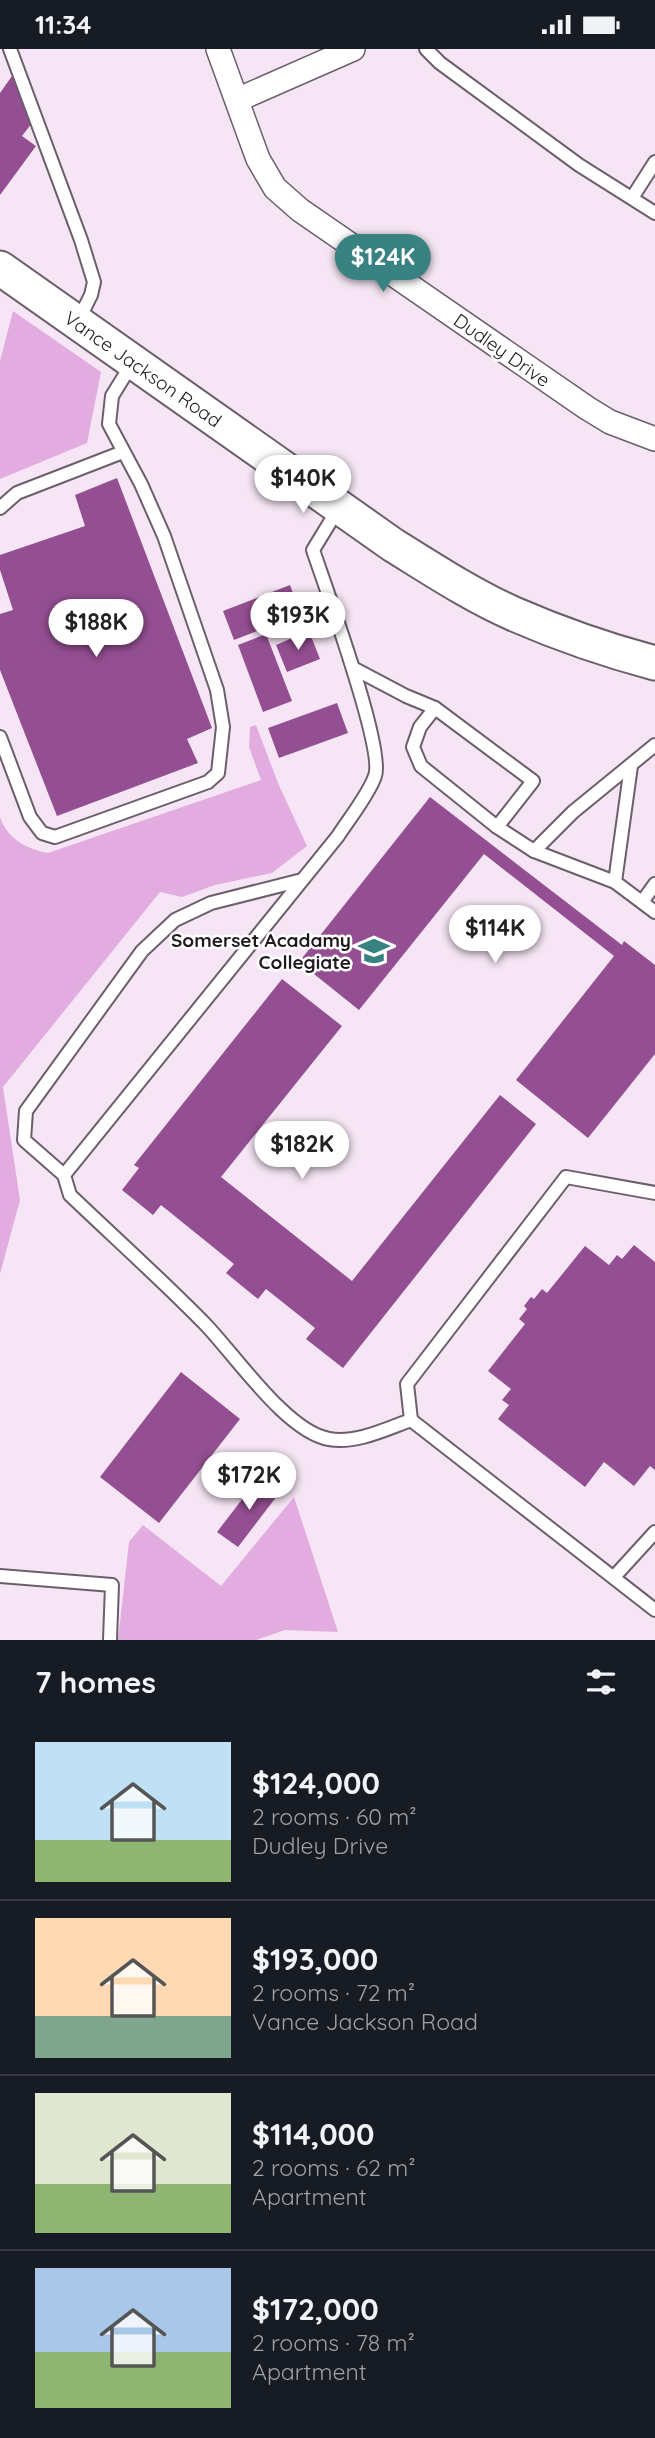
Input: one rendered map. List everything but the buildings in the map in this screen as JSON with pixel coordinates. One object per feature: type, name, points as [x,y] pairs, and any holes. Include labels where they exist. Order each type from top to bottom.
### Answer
[{"type":"main road","name":"Vance Jackson Road","points":[[0,268],[393,545],[447,578],[512,613],[596,647],[655,663]]},
{"type":"street","name":"Dudley Drive","points":[[218,49],[264,168],[275,188],[300,210],[587,408],[610,422],[655,439]]},
{"type":"street","points":[[237,100],[353,49]]},
{"type":"lane","points":[[10,49],[94,282],[91,296],[77,323]]},
{"type":"lane","points":[[426,49],[440,63],[579,165],[655,213]]},
{"type":"lane","points":[[632,198],[655,162]]},
{"type":"lane","points":[[0,737],[30,817],[42,833],[55,837],[208,782],[218,773],[223,727],[217,690],[164,536],[141,484],[109,424],[112,396],[133,362]]},
{"type":"lane","points":[[0,508],[17,493],[123,452]]},
{"type":"lane","points":[[64,1175],[338,836],[376,775],[375,750],[353,669],[313,549],[339,507]]},
{"type":"lane","points":[[353,669],[435,708],[533,781],[497,827]]},
{"type":"lane","points":[[435,708],[420,727],[413,747],[421,766],[497,827],[534,851],[615,882],[655,912]]},
{"type":"lane","points":[[534,851],[573,812],[655,745]]},
{"type":"lane","points":[[615,882],[631,767]]},
{"type":"lane","points":[[303,880],[211,903],[175,920],[142,951],[26,1111],[24,1140],[64,1175],[70,1195],[206,1325],[283,1411],[307,1431],[328,1439],[352,1439],[411,1420]]},
{"type":"lane","points":[[642,902],[655,884]]},
{"type":"lane","points":[[655,1193],[566,1177],[407,1384],[411,1420],[655,1610]]},
{"type":"lane","points":[[614,1577],[655,1532]]},
{"type":"lane","points":[[0,1576],[112,1585],[110,1640]]},
{"type":"shaded area","points":[[13,311],[101,372],[87,443],[0,479],[0,361]]},
{"type":"shaded area","points":[[256,725],[278,783],[307,846],[272,873],[215,885],[182,897],[160,892],[3,1087],[20,1200],[0,1274],[0,817],[3,825],[19,842],[48,853],[261,780],[249,747],[250,727]]},
{"type":"shaded area","points":[[294,1497],[338,1632],[285,1630],[256,1640],[118,1640],[129,1542],[143,1525],[221,1586]]},
{"type":"place","name":"Somerset Acadamy Collegiate","points":[[374,951]]}]
